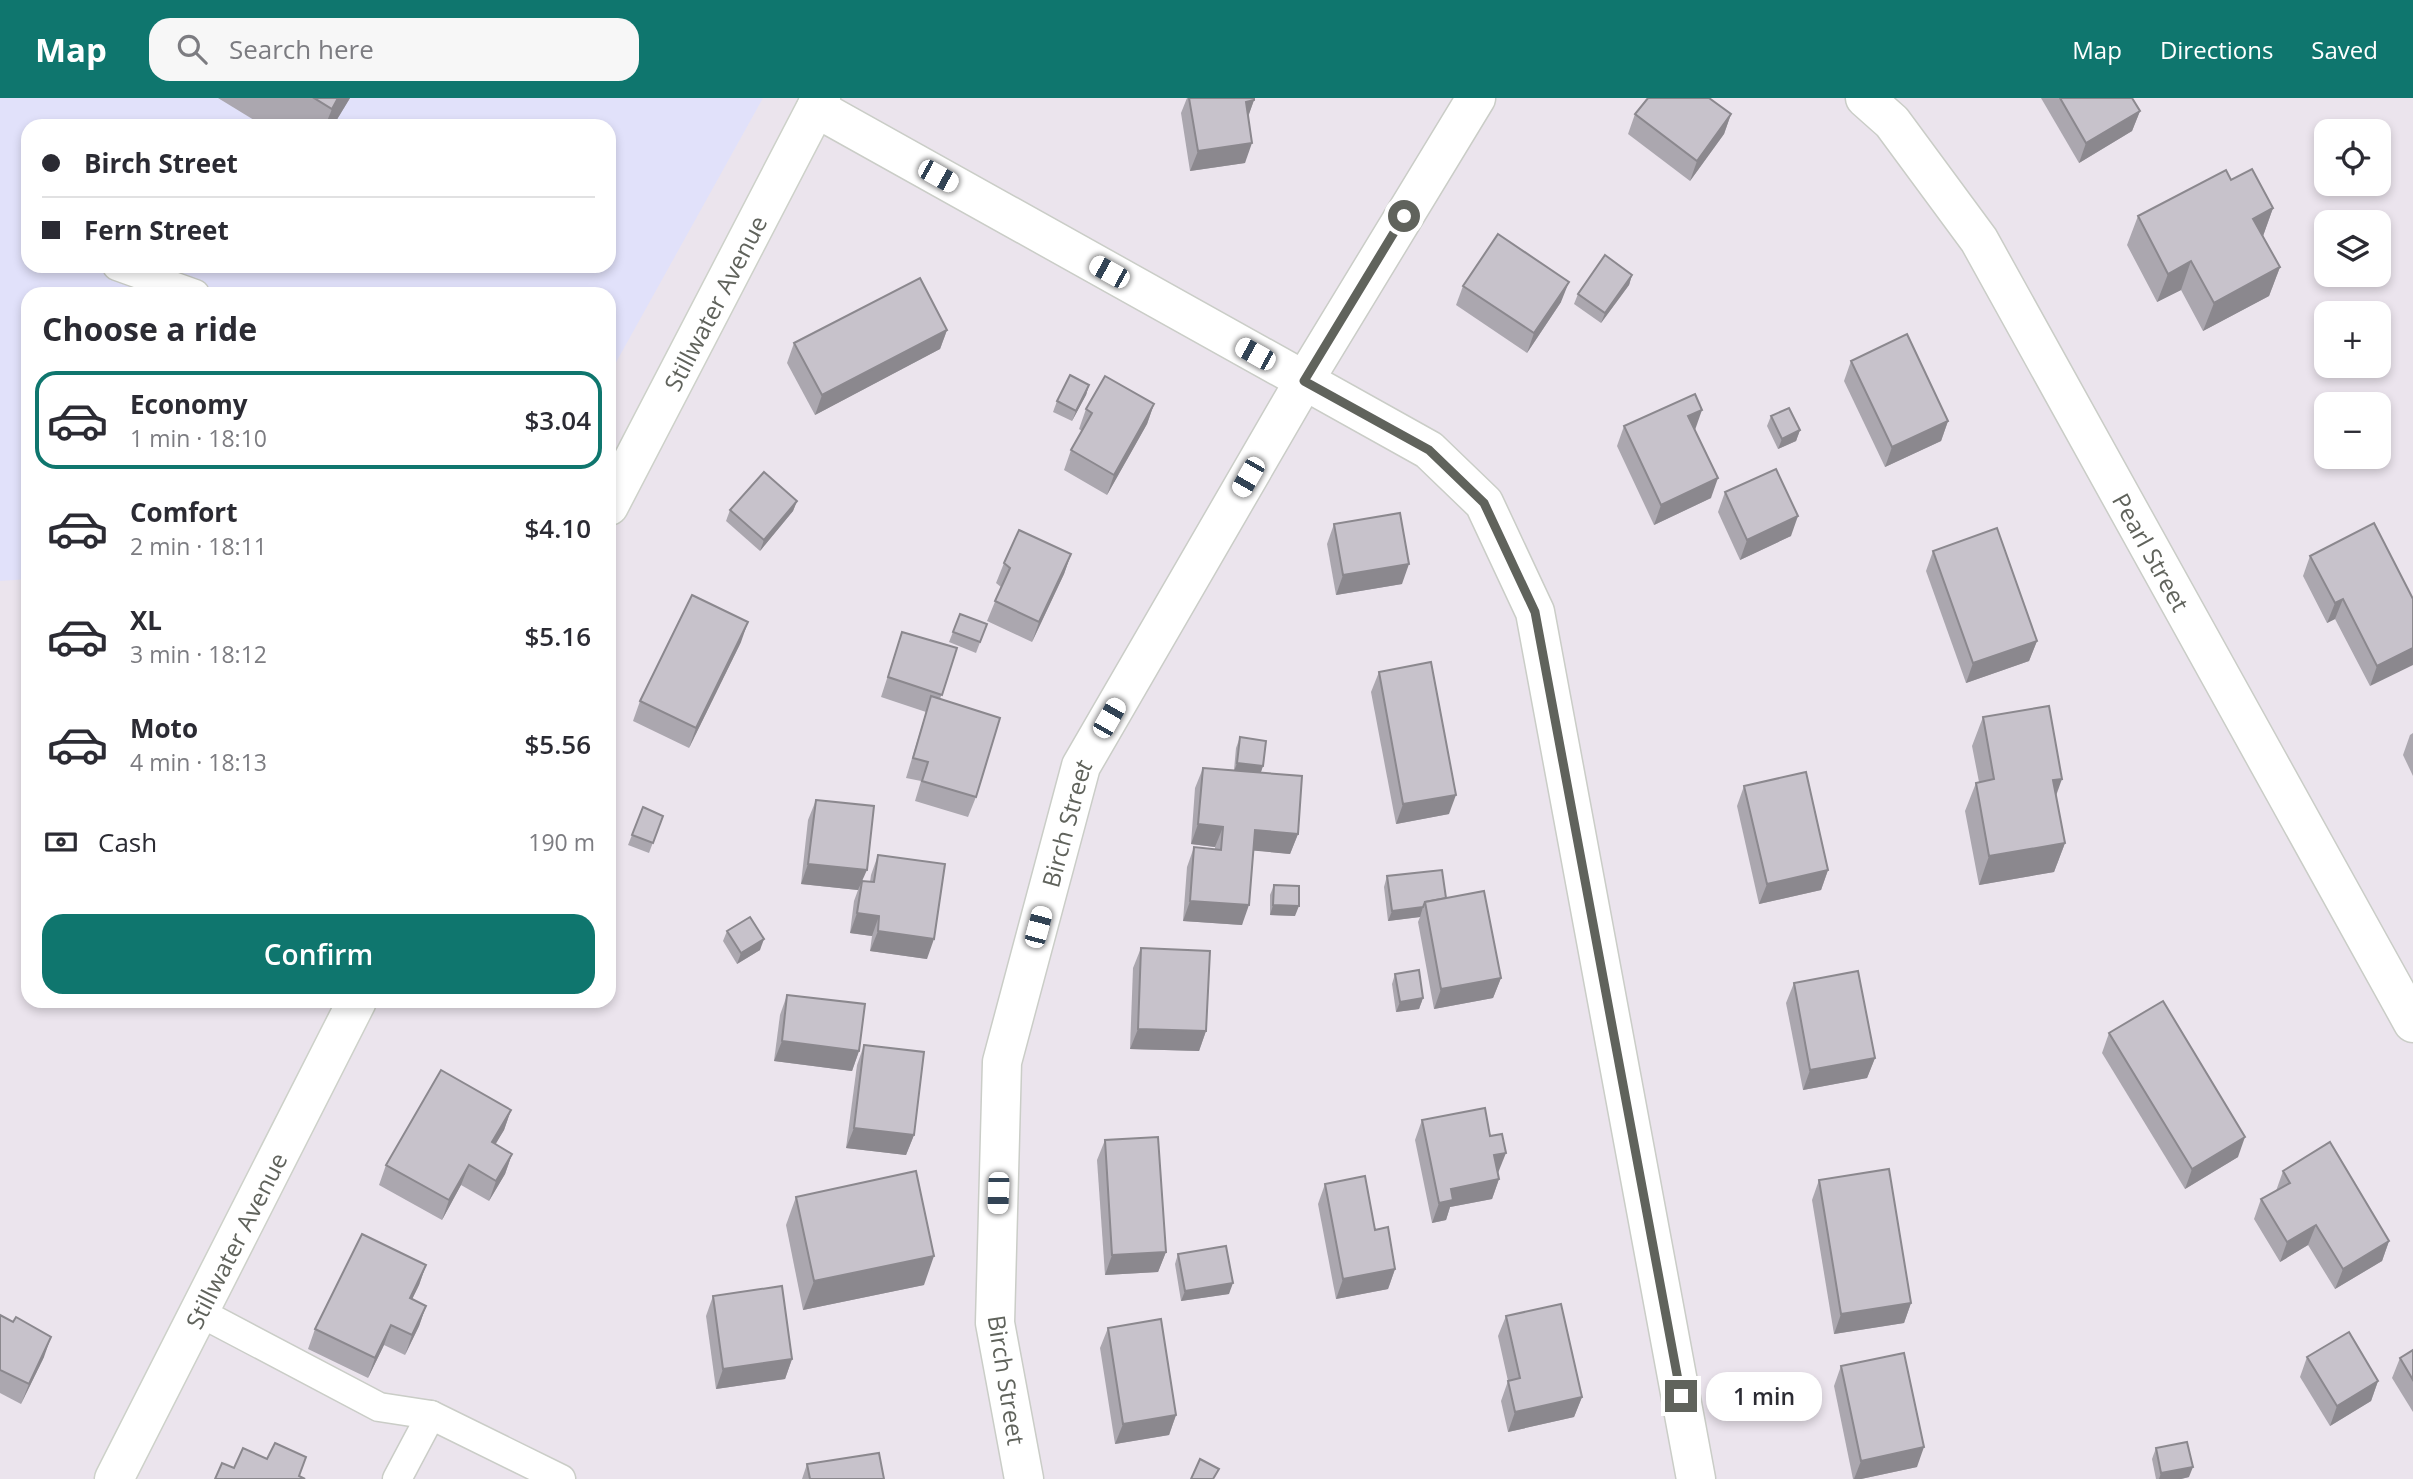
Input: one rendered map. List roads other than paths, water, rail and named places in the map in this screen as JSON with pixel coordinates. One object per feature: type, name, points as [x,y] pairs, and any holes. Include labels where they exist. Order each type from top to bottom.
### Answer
[{"type":"street","name":"Birch Street","points":[[1024,1479],[995,1323],[1002,1062],[1081,766],[1304,381],[1476,98]]},
{"type":"street","name":"Pearl Street","points":[[1865,98],[1892,122],[1979,240],[2413,1023]]},
{"type":"street","points":[[818,103],[1429,450],[1484,503],[1535,612],[1696,1479]]},
{"type":"street","name":"Stillwater Avenue","points":[[616,493],[818,103]]},
{"type":"street","name":"Stillwater Avenue","points":[[114,1479],[353,1008]]},
{"type":"lane","points":[[136,273],[176,287]]},
{"type":"lane","points":[[199,1312],[379,1407],[431,1415],[561,1479]]},
{"type":"lane","points":[[397,1479],[431,1415]]}]
